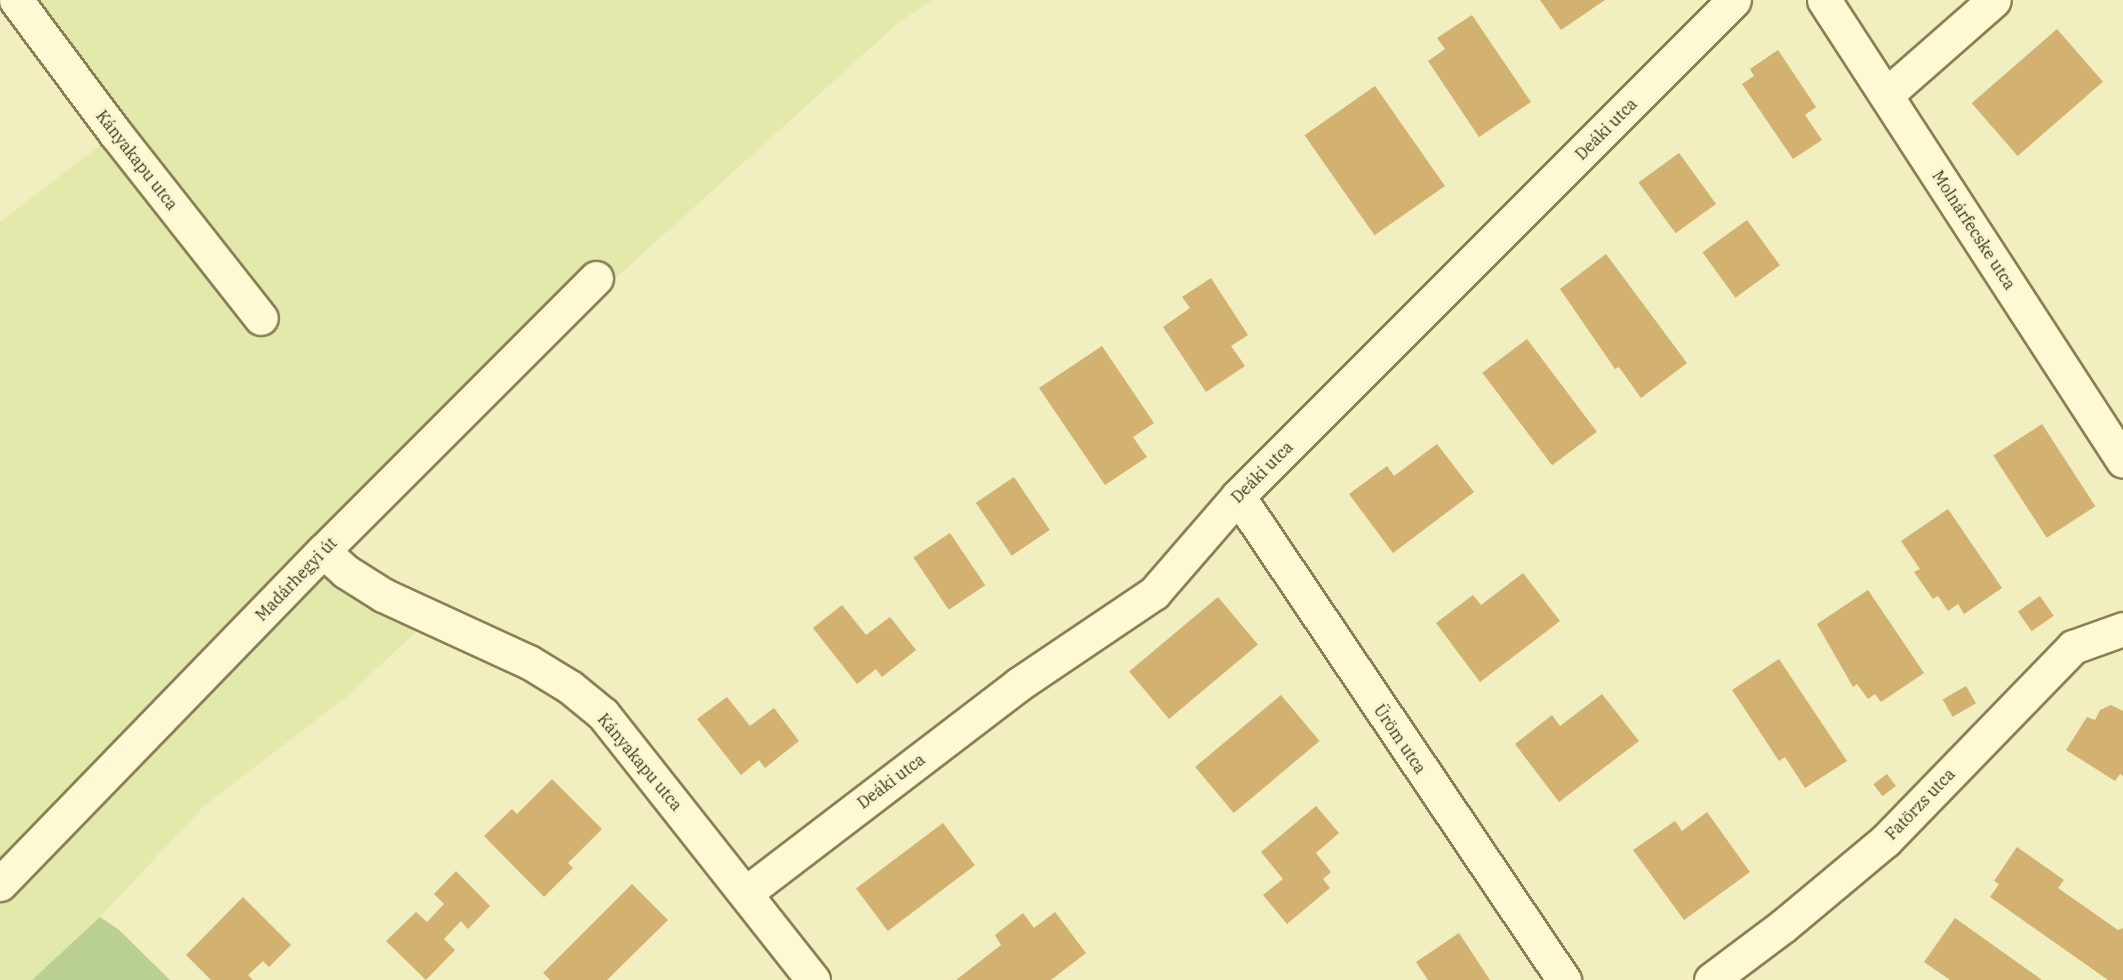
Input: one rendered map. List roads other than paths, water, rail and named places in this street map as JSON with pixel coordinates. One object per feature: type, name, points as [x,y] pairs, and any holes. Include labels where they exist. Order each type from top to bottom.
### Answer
[{"type":"street","name":"Kányakapu utca","points":[[16,0],[116,134],[261,318]]},
{"type":"street","name":"Deáki utca","points":[[747,892],[1019,684],[1154,593],[1238,496],[1734,0]]},
{"type":"street","name":"Molnárfecske utca","points":[[1824,0],[2123,461]]},
{"type":"street","points":[[1887,94],[1994,0]]},
{"type":"street","name":"Madárhegyi út","points":[[0,884],[323,551],[596,278]]},
{"type":"street","name":"Üröm utca","points":[[1238,496],[1563,980]]},
{"type":"street","name":"Kányakapu utca","points":[[323,551],[345,571],[383,595],[529,662],[570,687],[603,714],[747,892],[813,980]]},
{"type":"street","name":"Fatörzs utca","points":[[1718,978],[1886,840],[2073,647],[2123,629]]}]
